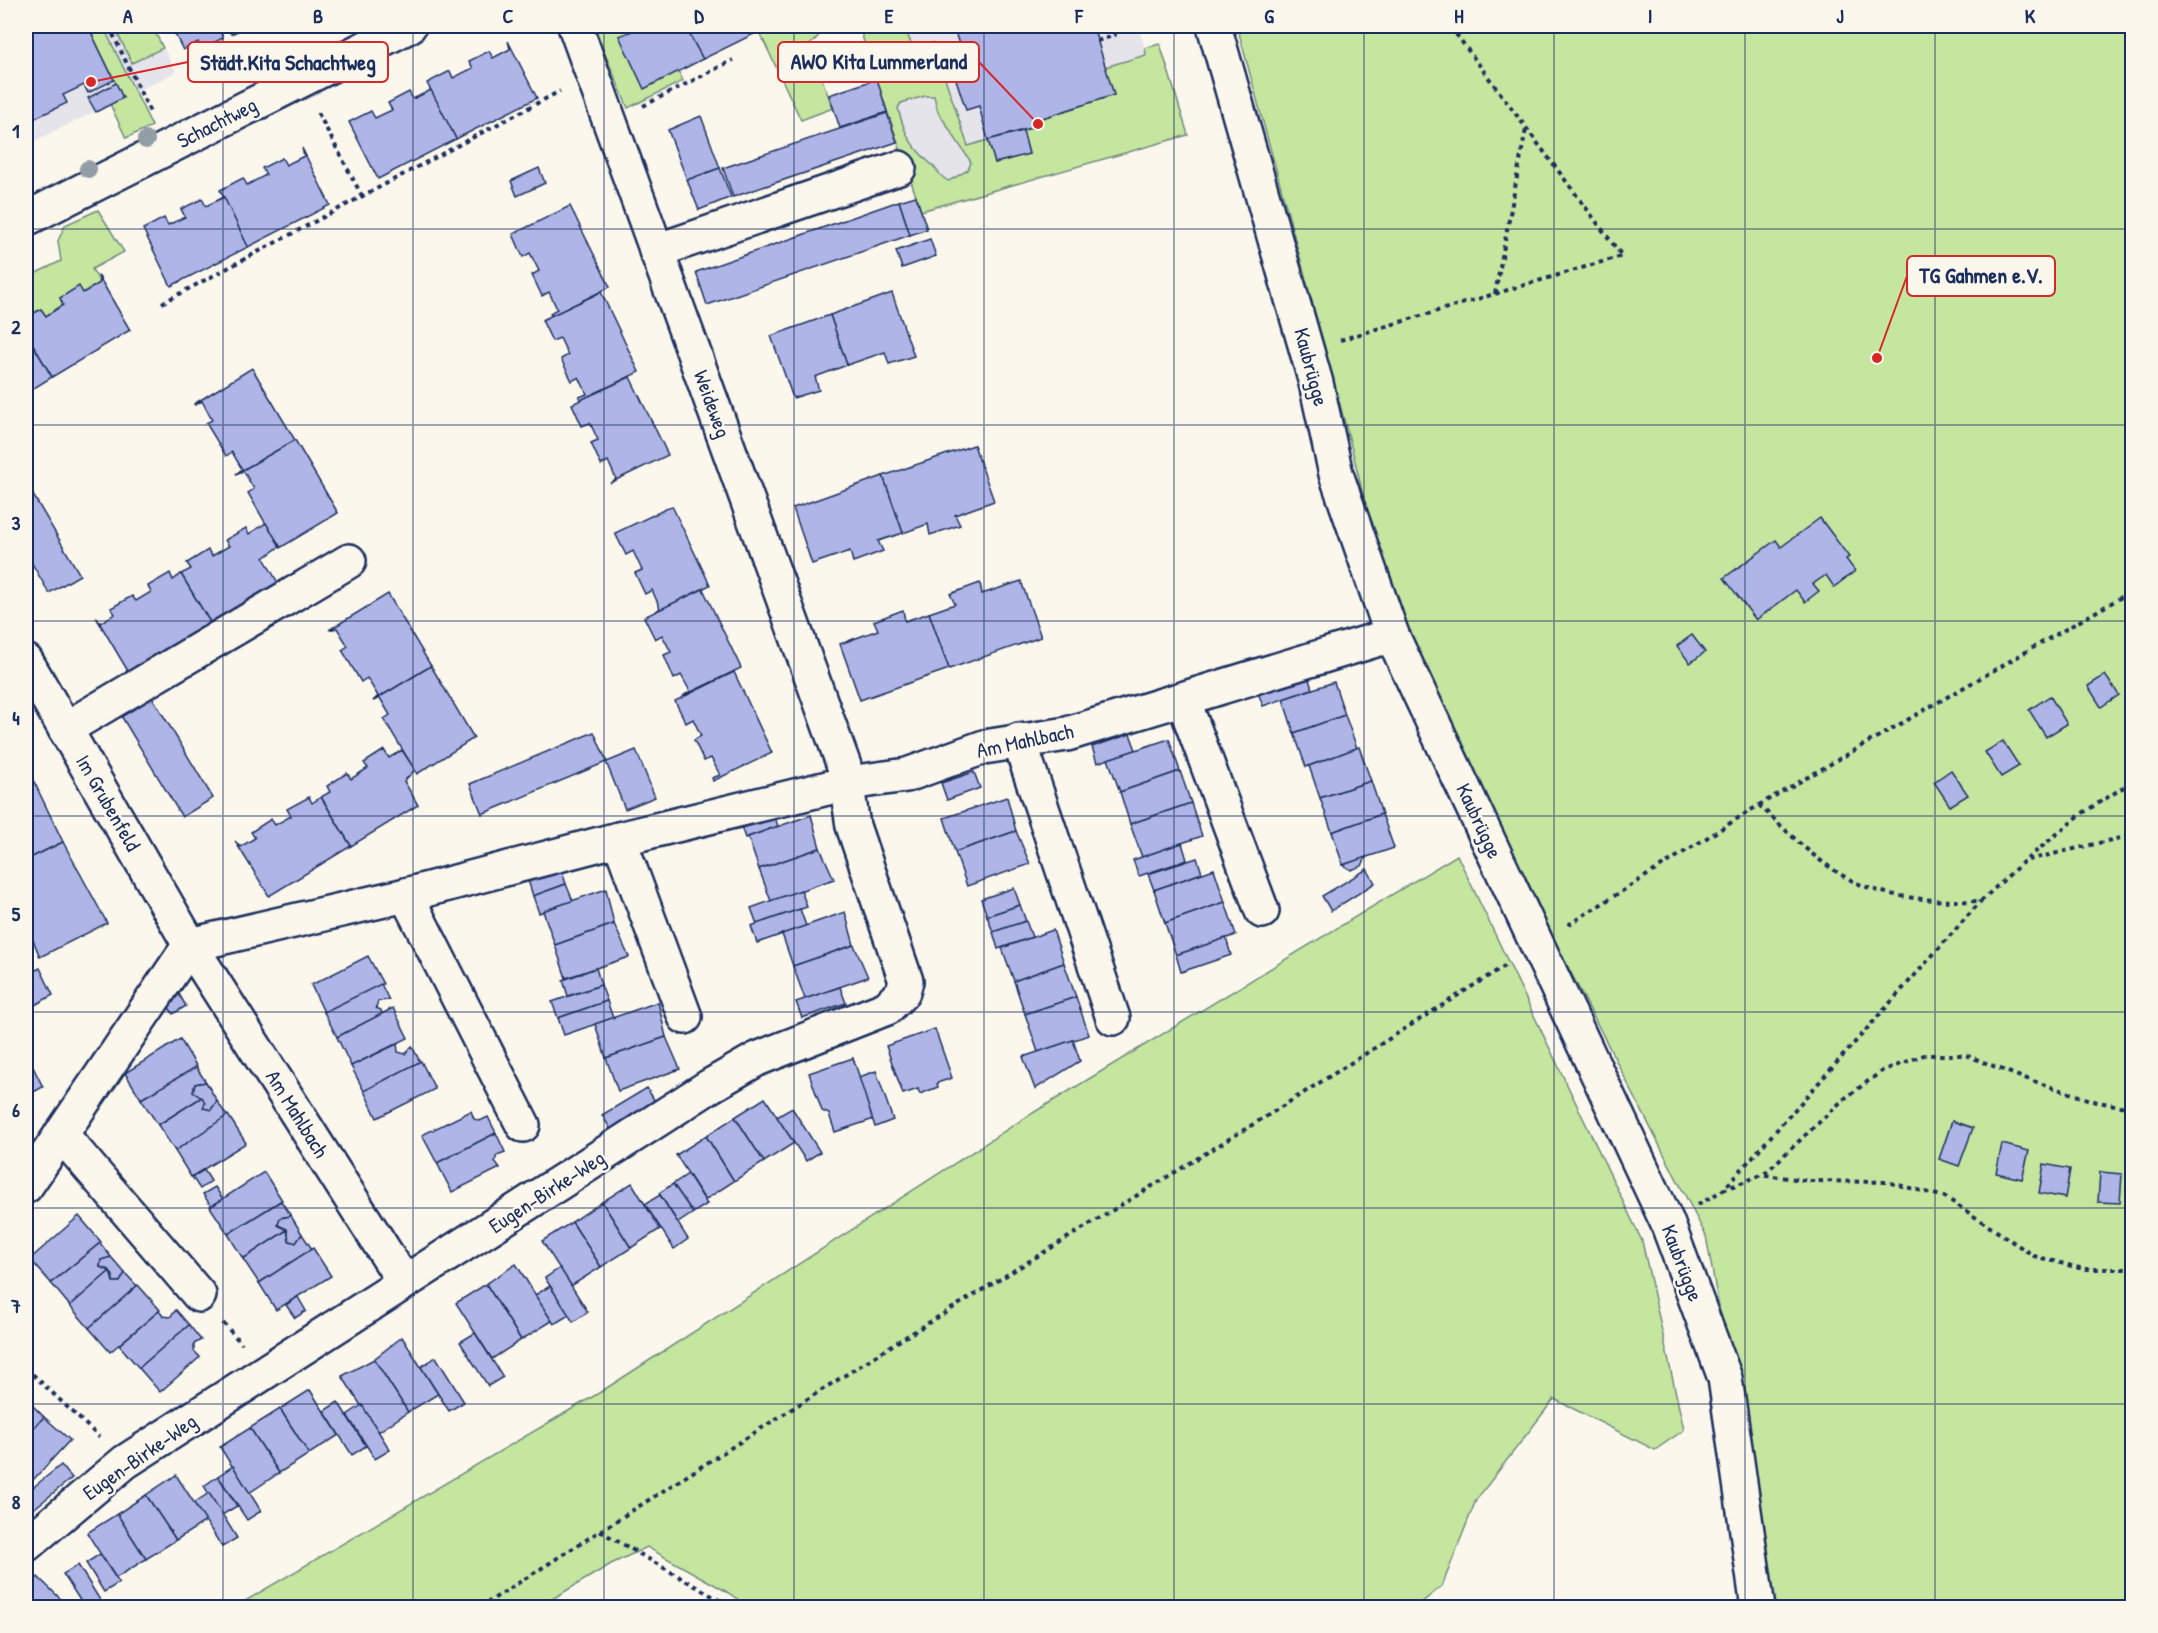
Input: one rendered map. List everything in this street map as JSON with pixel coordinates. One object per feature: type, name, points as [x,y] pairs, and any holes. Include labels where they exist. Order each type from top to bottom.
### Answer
[{"type":"street","name":"Schachtweg","points":[[26,219],[408,26]]},
{"type":"street","name":"Weideweg","points":[[575,26],[844,766],[848,783]]},
{"type":"street","name":"Kaubrügge","points":[[1214,26],[1307,350],[1336,474],[1392,635],[1667,1222],[1725,1378],[1758,1608]]},
{"type":"street","points":[[656,250],[899,168]]},
{"type":"street","points":[[65,729],[350,561]]},
{"type":"street","name":"Am Mahlbach","points":[[404,1282],[190,945],[406,895],[619,839],[848,783],[906,775],[984,747],[1067,734],[1392,635]]},
{"type":"street","name":"Im Grubenfeld","points":[[26,661],[190,945]]},
{"type":"street","points":[[1183,699],[1262,911]]},
{"type":"street","points":[[1019,740],[1113,1018]]},
{"type":"street","name":"Eugen-Birke-Weg","points":[[26,1545],[125,1462],[267,1373],[404,1282],[710,1086],[758,1059],[887,1008],[896,1002],[903,992],[906,981],[853,826],[848,783]]},
{"type":"street","points":[[619,839],[685,1017]]},
{"type":"street","points":[[406,895],[524,1125]]},
{"type":"street","points":[[26,1186],[190,945]]},
{"type":"street","points":[[61,1134],[199,1295]]},
{"type":"path","points":[[109,26],[168,148]]},
{"type":"path","points":[[1097,41],[1114,35],[1112,26]]},
{"type":"path","points":[[1307,350],[1622,256],[1450,26]]},
{"type":"path","points":[[610,122],[733,60]]},
{"type":"path","points":[[162,303],[592,74]]},
{"type":"path","points":[[301,80],[362,196]]},
{"type":"path","points":[[1495,294],[1526,128]]},
{"type":"path","points":[[479,1608],[1759,805],[2133,591]]},
{"type":"path","points":[[1723,1190],[1981,901],[2024,861],[2081,814],[2133,782]]},
{"type":"path","points":[[1759,805],[1805,847],[1849,880],[1898,896],[1940,902],[1981,901]]},
{"type":"path","points":[[2024,861],[2133,834]]},
{"type":"path","points":[[1667,1222],[1723,1190],[1764,1174],[1844,1099],[1882,1071],[1924,1055],[1966,1055],[2018,1076],[2085,1098],[2133,1108]]},
{"type":"path","points":[[1764,1174],[1811,1181],[1887,1182],[1906,1186],[1945,1197],[2034,1256],[2083,1269],[2133,1269]]},
{"type":"path","points":[[199,1295],[267,1373]]},
{"type":"path","points":[[26,1368],[125,1462]]},
{"type":"path","points":[[600,1531],[734,1608]]},
{"type":"shaded area","points":[[26,26],[152,26],[176,72],[26,145]]},
{"type":"shaded area","points":[[877,26],[1138,26],[1145,48],[1160,44],[1188,135],[921,211],[877,79]]},
{"type":"green space","points":[[88,26],[103,26],[152,126],[126,138],[110,104],[123,98]]},
{"type":"green space","points":[[114,26],[152,26],[163,48],[132,63]]},
{"type":"green space","points":[[593,26],[645,26],[621,37],[678,70],[683,81],[628,108]]},
{"type":"green space","points":[[776,26],[799,26],[801,29],[808,26],[828,26],[809,46],[833,108],[801,120],[760,33]]},
{"type":"green space","points":[[877,26],[904,26],[913,48],[933,43],[968,146],[988,140],[995,163],[1029,154],[1023,131],[1037,126],[1036,120],[1114,95],[1105,67],[1146,55],[1145,48],[1160,44],[1188,135],[921,211],[860,30]],"holes":[[[925,96],[934,96],[938,112],[971,162],[968,170],[949,181],[941,176],[914,146],[903,126],[898,108],[901,103]]]},
{"type":"green space","points":[[1237,26],[2132,26],[2132,1607],[1777,1608],[1773,1605],[1706,1236],[1546,924],[1391,613],[1352,449]]},
{"type":"green space","points":[[98,210],[124,252],[92,269],[100,283],[83,293],[79,287],[60,298],[63,305],[46,316],[41,309],[26,318],[26,278],[61,261],[58,241],[65,225]]},
{"type":"green space","points":[[1457,855],[1642,1241],[1684,1430],[1655,1450],[1554,1399],[1476,1500],[1442,1586],[1416,1607],[749,1607],[724,1590],[647,1547],[611,1564],[539,1607],[235,1607],[599,1393],[1028,1116]]},
{"type":"building","points":[[26,26],[88,26],[114,80],[88,93],[84,85],[63,95],[67,103],[31,120],[26,109]]},
{"type":"building","points":[[171,26],[218,26],[223,38],[201,49],[198,42],[183,50]]},
{"type":"building","points":[[227,26],[249,26],[231,34]]},
{"type":"building","points":[[645,26],[685,26],[703,59],[644,89],[619,36]]},
{"type":"building","points":[[685,26],[755,26],[758,32],[703,59]]},
{"type":"building","points":[[755,26],[776,26],[759,33]]},
{"type":"building","points":[[977,26],[1093,26],[1114,95],[1036,120],[1037,126],[988,140],[979,106],[966,110],[953,70],[966,66],[955,32]]},
{"type":"building","points":[[508,41],[537,98],[456,139],[427,83],[450,71],[453,78],[473,68],[469,61],[489,51],[493,58],[510,49]]},
{"type":"building","points":[[877,79],[887,112],[840,128],[829,95]]},
{"type":"building","points":[[116,83],[123,98],[96,112],[88,98]]},
{"type":"building","points":[[431,90],[456,139],[378,179],[349,122],[371,111],[375,118],[392,110],[388,103],[409,92],[413,99]]},
{"type":"building","points":[[887,113],[897,142],[733,197],[723,168]]},
{"type":"building","points":[[701,116],[720,168],[687,180],[668,130]]},
{"type":"building","points":[[1023,131],[1029,154],[995,163],[988,140]]},
{"type":"building","points":[[302,148],[330,205],[248,247],[220,190],[243,178],[247,185],[266,175],[262,168],[282,158],[286,165],[304,156]]},
{"type":"building","points":[[539,168],[545,183],[517,196],[511,181]]},
{"type":"building","points":[[720,168],[731,197],[699,210],[687,180]]},
{"type":"building","points":[[916,196],[927,229],[910,235],[899,201]]},
{"type":"building","points":[[224,197],[248,247],[171,286],[143,229],[164,218],[168,225],[185,217],[181,209],[202,199],[206,206]]},
{"type":"building","points":[[899,201],[910,235],[707,305],[696,272]]},
{"type":"building","points":[[570,206],[610,287],[551,316],[550,313],[557,309],[549,292],[542,296],[532,275],[539,271],[530,253],[523,257],[513,234]]},
{"type":"building","points":[[930,239],[936,256],[902,268],[896,251]]},
{"type":"building","points":[[98,275],[130,330],[52,377],[26,333],[26,318],[41,309],[46,316],[63,305],[60,298],[79,286],[83,293],[100,283]]},
{"type":"building","points":[[601,292],[639,372],[581,400],[579,397],[587,394],[579,377],[572,381],[561,359],[568,355],[560,338],[552,341],[542,320]]},
{"type":"building","points":[[892,293],[914,356],[889,364],[885,352],[847,365],[830,315]]},
{"type":"building","points":[[830,315],[847,365],[815,377],[819,390],[793,398],[771,336]]},
{"type":"building","points":[[26,333],[52,377],[26,393]]},
{"type":"building","points":[[252,368],[295,440],[236,474],[242,469],[232,452],[226,456],[206,423],[212,420],[202,401],[194,404]]},
{"type":"building","points":[[630,377],[668,455],[610,483],[616,479],[608,461],[601,465],[591,443],[598,440],[590,423],[582,426],[572,404]]},
{"type":"building","points":[[295,440],[338,513],[280,548],[248,493],[254,489],[244,472],[236,474]]},
{"type":"building","points":[[974,445],[994,501],[955,515],[960,525],[930,535],[928,524],[903,533],[883,476]]},
{"type":"building","points":[[883,476],[903,533],[878,541],[883,551],[853,562],[850,551],[812,564],[793,508]]},
{"type":"building","points":[[26,483],[80,575],[49,593],[26,553]]},
{"type":"building","points":[[672,506],[710,585],[654,613],[660,608],[652,590],[645,594],[635,573],[642,570],[633,551],[626,555],[615,533]]},
{"type":"building","points":[[1820,518],[1849,557],[1846,559],[1855,571],[1834,587],[1826,575],[1813,584],[1819,591],[1805,602],[1796,590],[1756,620],[1724,578],[1776,540],[1781,547]]},
{"type":"building","points":[[266,523],[280,546],[264,558],[278,583],[211,624],[181,574],[191,569],[187,563],[208,550],[212,556],[229,546],[225,540],[246,528],[249,534]]},
{"type":"building","points":[[170,573],[173,580],[181,574],[211,624],[129,673],[96,617],[100,623],[115,614],[111,608],[132,596],[136,601],[151,592],[148,586]]},
{"type":"building","points":[[1021,581],[1041,637],[949,669],[929,613],[955,604],[950,594],[980,583],[982,594]]},
{"type":"building","points":[[703,589],[741,668],[683,696],[690,691],[681,675],[674,679],[664,655],[671,652],[662,635],[655,639],[644,617]]},
{"type":"building","points":[[388,594],[431,666],[373,701],[378,696],[367,678],[361,682],[342,650],[348,646],[337,628],[329,630]]},
{"type":"building","points":[[903,610],[905,621],[929,613],[949,669],[860,700],[840,644],[878,630],[874,621]]},
{"type":"building","points":[[1692,635],[1705,652],[1690,663],[1677,646]]},
{"type":"building","points":[[431,666],[474,738],[417,774],[384,719],[390,715],[380,698],[373,701]]},
{"type":"building","points":[[734,672],[772,753],[713,781],[712,778],[720,775],[711,758],[704,761],[694,740],[701,736],[693,719],[686,723],[675,701]]},
{"type":"building","points":[[1307,673],[1312,689],[1263,706],[1257,690]]},
{"type":"building","points":[[2105,675],[2119,695],[2101,707],[2088,686]]},
{"type":"building","points":[[1334,682],[1345,715],[1294,733],[1283,699]]},
{"type":"building","points":[[151,695],[213,798],[182,817],[120,714]]},
{"type":"building","points":[[2050,696],[2067,724],[2046,737],[2029,710]]},
{"type":"building","points":[[1345,715],[1357,748],[1306,767],[1294,733]]},
{"type":"building","points":[[594,732],[607,762],[636,750],[655,797],[625,809],[606,762],[482,814],[470,784]]},
{"type":"building","points":[[1130,734],[1136,750],[1097,763],[1092,747]]},
{"type":"building","points":[[1169,739],[1180,771],[1120,792],[1108,759]]},
{"type":"building","points":[[2003,741],[2019,766],[2001,777],[1985,752]]},
{"type":"building","points":[[1359,747],[1371,781],[1320,798],[1309,766]]},
{"type":"building","points":[[384,750],[389,758],[402,750],[415,770],[404,781],[418,805],[351,846],[321,797],[330,792],[327,786],[347,773],[351,779],[368,768],[364,763]]},
{"type":"building","points":[[26,765],[63,842],[26,860]]},
{"type":"building","points":[[1951,770],[1968,795],[1950,806],[1934,782]]},
{"type":"building","points":[[1180,771],[1191,803],[1130,824],[1120,792]]},
{"type":"building","points":[[974,772],[980,788],[947,800],[941,783]]},
{"type":"building","points":[[1371,781],[1382,814],[1332,832],[1320,798]]},
{"type":"building","points":[[309,797],[312,803],[321,797],[351,846],[269,896],[235,841],[240,847],[255,838],[251,832],[271,819],[275,825],[291,816],[287,809]]},
{"type":"building","points":[[1007,797],[1016,831],[955,852],[944,818]]},
{"type":"building","points":[[1191,803],[1202,836],[1142,857],[1130,824]]},
{"type":"building","points":[[772,810],[778,826],[745,838],[739,821]]},
{"type":"building","points":[[1382,814],[1394,848],[1343,865],[1332,832]]},
{"type":"building","points":[[811,815],[820,848],[759,869],[748,837]]},
{"type":"building","points":[[1016,831],[1030,864],[967,886],[955,852]]},
{"type":"building","points":[[63,842],[107,923],[40,957],[26,923],[26,860]]},
{"type":"building","points":[[1182,843],[1187,860],[1139,876],[1133,860]]},
{"type":"building","points":[[820,848],[834,879],[771,901],[759,869]]},
{"type":"building","points":[[1366,857],[1362,866],[1351,870],[1343,865]]},
{"type":"building","points":[[1197,858],[1202,873],[1154,890],[1148,874]]},
{"type":"building","points":[[561,868],[566,884],[533,896],[528,880]]},
{"type":"building","points":[[1214,869],[1225,902],[1165,923],[1154,890]]},
{"type":"building","points":[[1367,869],[1375,883],[1331,911],[1322,896]]},
{"type":"building","points":[[566,884],[573,901],[539,913],[533,896]]},
{"type":"building","points":[[1014,888],[1020,905],[987,916],[981,899]]},
{"type":"building","points":[[606,889],[614,924],[555,945],[543,911]]},
{"type":"building","points":[[801,890],[807,907],[757,924],[751,908]]},
{"type":"building","points":[[1225,902],[1236,935],[1176,955],[1165,923]]},
{"type":"building","points":[[1020,905],[1026,921],[993,932],[987,916]]},
{"type":"building","points":[[800,909],[806,926],[757,943],[751,926]]},
{"type":"building","points":[[845,912],[854,945],[793,966],[782,934]]},
{"type":"building","points":[[1026,921],[1032,937],[998,949],[993,932]]},
{"type":"building","points":[[614,924],[629,957],[566,978],[555,945]]},
{"type":"building","points":[[1053,930],[1064,963],[1014,981],[1002,948]]},
{"type":"building","points":[[1226,938],[1231,955],[1181,972],[1176,955]]},
{"type":"building","points":[[854,945],[868,977],[805,999],[793,966]]},
{"type":"building","points":[[368,956],[383,984],[324,1012],[311,985]]},
{"type":"building","points":[[1064,963],[1076,997],[1025,1014],[1014,981]]},
{"type":"building","points":[[40,968],[53,995],[26,1010],[26,975]]},
{"type":"building","points":[[596,968],[601,985],[568,996],[563,980]]},
{"type":"building","points":[[381,984],[389,1000],[378,1001],[376,1008],[381,1010],[382,1014],[337,1037],[324,1012]]},
{"type":"building","points":[[601,985],[607,1001],[558,1018],[552,1002]]},
{"type":"building","points":[[840,987],[846,1003],[802,1018],[796,1002]]},
{"type":"building","points":[[179,994],[186,1006],[173,1014],[166,1003]]},
{"type":"building","points":[[1076,997],[1089,1035],[1038,1052],[1025,1014]]},
{"type":"building","points":[[607,1001],[613,1018],[564,1035],[558,1018]]},
{"type":"building","points":[[658,1002],[666,1037],[606,1058],[595,1024]]},
{"type":"building","points":[[393,1008],[408,1038],[351,1066],[337,1037]]},
{"type":"building","points":[[935,1029],[952,1078],[937,1083],[938,1087],[920,1094],[918,1089],[903,1094],[886,1046]]},
{"type":"building","points":[[666,1037],[680,1069],[618,1091],[606,1058]]},
{"type":"building","points":[[180,1039],[197,1067],[141,1099],[125,1073]]},
{"type":"building","points":[[1073,1040],[1080,1061],[1035,1089],[1023,1057]]},
{"type":"building","points":[[397,1044],[398,1052],[405,1054],[412,1046],[420,1062],[364,1091],[351,1066]]},
{"type":"building","points":[[853,1058],[874,1119],[835,1132],[829,1114],[822,1111],[809,1073]]},
{"type":"building","points":[[29,1059],[43,1087],[26,1096],[26,1061]]},
{"type":"building","points":[[421,1061],[435,1089],[377,1118],[364,1091]]},
{"type":"building","points":[[196,1067],[206,1082],[195,1084],[193,1092],[202,1097],[158,1125],[141,1099]]},
{"type":"building","points":[[876,1071],[893,1120],[875,1127],[859,1077]]},
{"type":"building","points":[[206,1082],[217,1101],[211,1110],[203,1108],[203,1099],[193,1092],[195,1084]]},
{"type":"building","points":[[647,1088],[656,1103],[611,1130],[602,1115]]},
{"type":"building","points":[[202,1097],[205,1103],[203,1108],[211,1110],[217,1101],[227,1116],[175,1151],[158,1125]]},
{"type":"building","points":[[765,1098],[794,1143],[764,1162],[735,1117]]},
{"type":"building","points":[[792,1108],[820,1152],[806,1161],[777,1117]]},
{"type":"building","points":[[471,1111],[474,1119],[480,1121],[488,1117],[496,1133],[437,1163],[422,1135]]},
{"type":"building","points":[[228,1115],[246,1143],[191,1177],[175,1151]]},
{"type":"building","points":[[735,1117],[764,1162],[734,1181],[706,1136]]},
{"type":"building","points":[[1952,1121],[1973,1128],[1959,1166],[1939,1159]]},
{"type":"building","points":[[496,1133],[505,1152],[497,1155],[495,1161],[500,1168],[452,1192],[437,1163]]},
{"type":"building","points":[[706,1136],[734,1181],[705,1200],[676,1155]]},
{"type":"building","points":[[2002,1144],[2029,1151],[2022,1179],[1996,1173]]},
{"type":"building","points":[[2044,1164],[2070,1169],[2065,1198],[2039,1193]]},
{"type":"building","points":[[204,1170],[211,1181],[200,1189],[192,1177]]},
{"type":"building","points":[[264,1172],[282,1200],[228,1234],[210,1207]]},
{"type":"building","points":[[2100,1172],[2122,1174],[2120,1203],[2098,1202]]},
{"type":"building","points":[[688,1174],[707,1204],[693,1213],[673,1184]]},
{"type":"building","points":[[632,1183],[660,1229],[631,1248],[602,1202]]},
{"type":"building","points":[[673,1184],[693,1213],[678,1223],[659,1193]]},
{"type":"building","points":[[215,1187],[223,1199],[211,1206],[203,1194]]},
{"type":"building","points":[[660,1195],[688,1239],[674,1249],[645,1204]]},
{"type":"building","points":[[281,1201],[291,1216],[280,1218],[278,1225],[287,1230],[243,1259],[228,1234]]},
{"type":"building","points":[[602,1202],[631,1248],[601,1267],[572,1222]]},
{"type":"building","points":[[79,1216],[101,1242],[51,1283],[30,1259]]},
{"type":"building","points":[[291,1216],[302,1234],[296,1243],[289,1241],[287,1229],[278,1225],[280,1218]]},
{"type":"building","points":[[572,1222],[601,1267],[571,1286],[542,1241]]},
{"type":"building","points":[[287,1230],[289,1241],[296,1243],[302,1234],[312,1249],[259,1283],[243,1259]]},
{"type":"building","points":[[100,1243],[111,1257],[101,1260],[100,1267],[110,1271],[70,1306],[51,1283]]},
{"type":"building","points":[[313,1248],[331,1276],[276,1310],[259,1283]]},
{"type":"building","points":[[111,1257],[125,1273],[120,1282],[113,1282],[113,1276],[109,1270],[100,1267],[101,1260]]},
{"type":"building","points":[[516,1264],[552,1321],[521,1340],[486,1284]]},
{"type":"building","points":[[560,1268],[588,1312],[573,1322],[545,1278]]},
{"type":"building","points":[[110,1271],[113,1282],[120,1282],[125,1273],[137,1286],[89,1328],[70,1306]]},
{"type":"building","points":[[486,1284],[521,1340],[492,1359],[456,1303]]},
{"type":"building","points":[[138,1285],[160,1310],[110,1352],[89,1328]]},
{"type":"building","points":[[550,1286],[569,1315],[554,1324],[535,1295]]},
{"type":"building","points":[[298,1297],[306,1311],[295,1318],[286,1305]]},
{"type":"building","points":[[176,1310],[189,1325],[139,1368],[119,1345],[159,1311],[163,1316],[170,1317]]},
{"type":"building","points":[[189,1325],[201,1340],[194,1344],[194,1351],[200,1357],[160,1392],[139,1368]]},
{"type":"building","points":[[475,1333],[503,1377],[488,1386],[460,1342]]},
{"type":"building","points":[[402,1337],[438,1394],[408,1412],[374,1359]]},
{"type":"building","points":[[436,1357],[464,1402],[449,1411],[421,1367]]},
{"type":"building","points":[[374,1359],[408,1412],[378,1432],[342,1376]]},
{"type":"building","points":[[310,1390],[339,1435],[309,1454],[280,1409]]},
{"type":"building","points":[[26,1399],[44,1417],[26,1436]]},
{"type":"building","points":[[338,1402],[366,1446],[352,1455],[324,1411]]},
{"type":"building","points":[[362,1405],[390,1450],[375,1459],[347,1415]]},
{"type":"building","points":[[280,1409],[309,1454],[279,1473],[250,1428]]},
{"type":"building","points":[[44,1417],[70,1440],[33,1480],[26,1473],[26,1436]]},
{"type":"building","points":[[250,1428],[279,1473],[249,1493],[220,1447]]},
{"type":"building","points":[[61,1465],[72,1478],[31,1511],[26,1504],[26,1493]]},
{"type":"building","points":[[233,1466],[261,1511],[247,1520],[218,1476]]},
{"type":"building","points":[[176,1475],[206,1521],[176,1540],[146,1495]]},
{"type":"building","points":[[218,1476],[237,1506],[222,1515],[204,1486]]},
{"type":"building","points":[[209,1493],[237,1538],[222,1547],[194,1503]]},
{"type":"building","points":[[146,1495],[176,1540],[146,1559],[117,1514]]},
{"type":"building","points":[[117,1514],[146,1559],[116,1578],[87,1533]]},
{"type":"building","points":[[100,1554],[119,1583],[104,1592],[86,1563]]},
{"type":"building","points":[[78,1565],[105,1608],[85,1608],[63,1574]]},
{"type":"building","points":[[38,1577],[70,1608],[26,1608],[26,1591]]},
{"type":"place","name":"Städt.Kita Schachtweg","points":[[91,82]]},
{"type":"place","name":"AWO Kita Lummerland","points":[[1038,124]]},
{"type":"place","name":"TG Gahmen e.V.","points":[[1877,358]]}]
